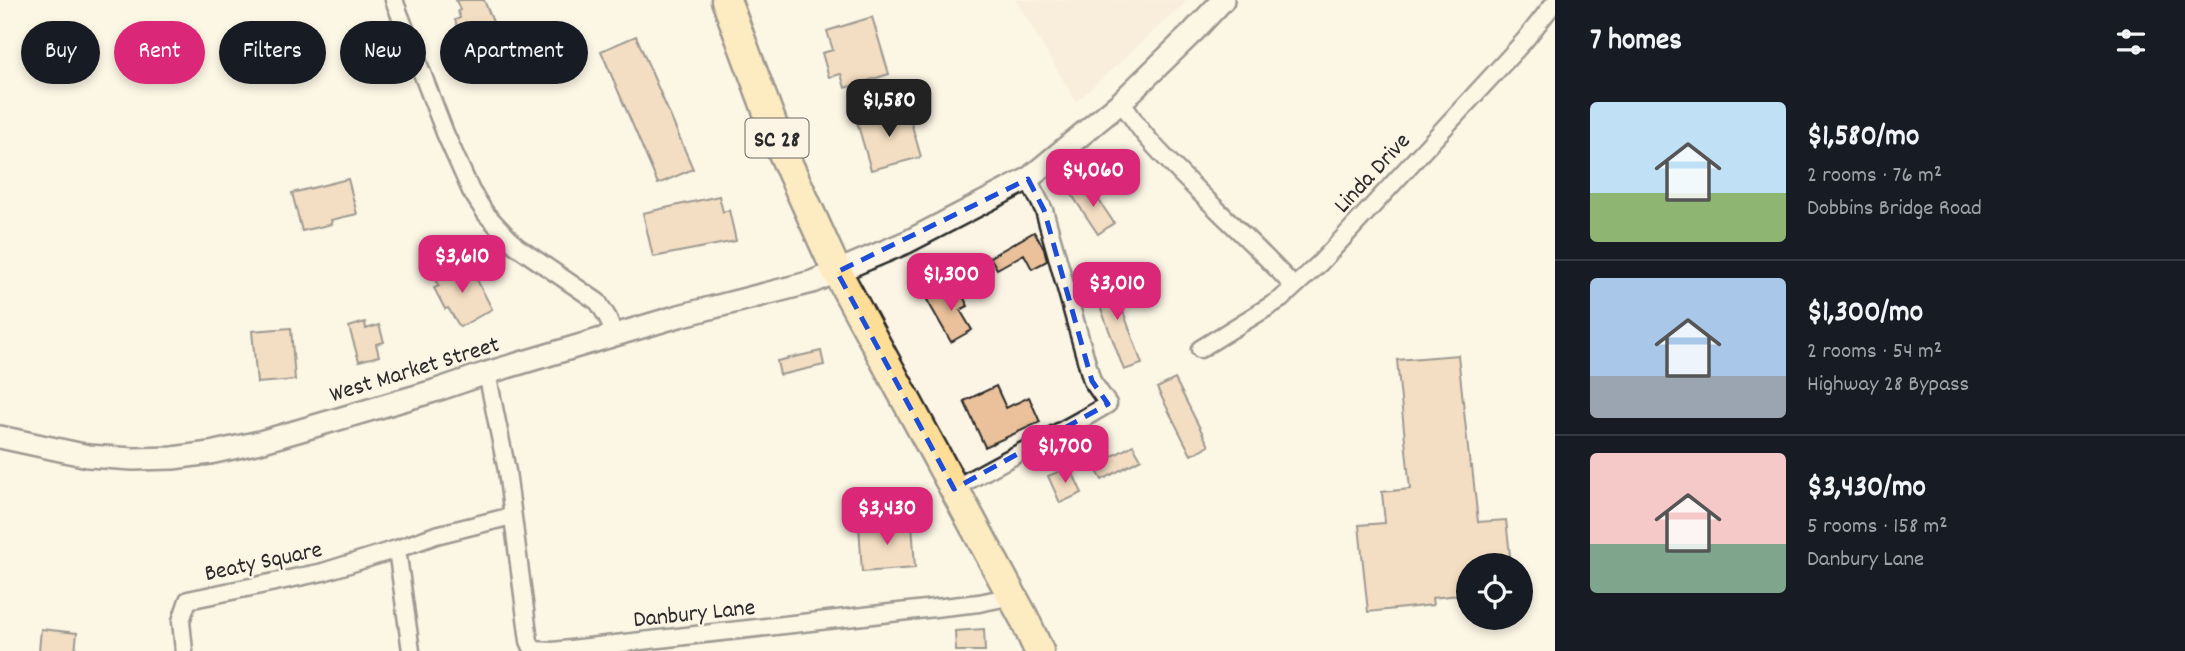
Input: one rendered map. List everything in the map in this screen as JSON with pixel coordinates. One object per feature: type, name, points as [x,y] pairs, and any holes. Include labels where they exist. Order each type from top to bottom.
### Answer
[{"type":"highway","name":"SC 28","points":[[726,0],[783,153],[837,272],[1013,596],[1039,651]]},
{"type":"street","points":[[394,0],[445,133],[471,191],[486,214],[516,246],[598,302],[615,337]]},
{"type":"street","name":"West Market Street","points":[[0,437],[88,456],[133,459],[173,458],[210,453],[260,442],[679,316],[811,282],[907,242],[1028,179],[1121,102],[1223,0]]},
{"type":"street","name":"Linda Drive","points":[[1200,349],[1281,299],[1320,263],[1525,40],[1555,2]]},
{"type":"street","points":[[1121,102],[1149,140],[1294,287]]},
{"type":"street","points":[[954,489],[1080,422],[1108,404],[1092,381],[1044,210],[1028,179]]},
{"type":"street","name":"Danbury Lane","points":[[486,373],[507,471],[529,641],[533,650],[554,651],[979,603],[1013,596]]},
{"type":"street","name":"Beaty Square","points":[[184,651],[181,621],[188,600],[323,572],[436,535],[512,516]]},
{"type":"street","points":[[397,549],[411,651]]},
{"type":"highlighted area","points":[[1028,179],[1044,210],[1092,381],[1108,404],[954,489],[837,272]]},
{"type":"shaded area","points":[[1016,0],[1188,0],[1076,102]]},
{"type":"building","points":[[456,0],[484,0],[493,21],[455,21],[460,18]]},
{"type":"building","points":[[872,17],[889,74],[845,88],[841,74],[829,77],[822,53],[833,50],[827,31]]},
{"type":"building","points":[[636,36],[693,169],[658,184],[601,51]]},
{"type":"building","points":[[907,108],[921,157],[871,170],[857,122]]},
{"type":"building","points":[[348,179],[357,214],[331,220],[332,224],[302,231],[292,193]]},
{"type":"building","points":[[1088,184],[1114,223],[1098,234],[1072,195]]},
{"type":"building","points":[[719,196],[723,212],[729,210],[736,241],[653,257],[643,213]]},
{"type":"building","points":[[1034,232],[1044,248],[1047,261],[1032,269],[1024,254],[997,269],[990,257]]},
{"type":"building","points":[[468,262],[492,309],[460,327],[448,308],[445,309],[434,288],[439,286],[435,280]]},
{"type":"building","points":[[1110,275],[1142,364],[1124,370],[1091,282]]},
{"type":"building","points":[[957,285],[968,306],[960,310],[972,330],[951,342],[927,300]]},
{"type":"building","points":[[365,322],[366,329],[379,325],[384,342],[376,344],[379,356],[359,361],[349,327]]},
{"type":"building","points":[[291,328],[295,380],[257,383],[252,331]]},
{"type":"building","points":[[821,351],[824,365],[780,375],[777,361]]},
{"type":"building","points":[[1458,355],[1478,522],[1506,520],[1510,553],[1456,553],[1456,595],[1432,598],[1433,605],[1368,612],[1359,525],[1385,523],[1382,492],[1410,489],[1397,360]]},
{"type":"building","points":[[1175,379],[1209,446],[1191,455],[1157,388]]},
{"type":"building","points":[[996,386],[1006,408],[1029,397],[1040,422],[985,447],[964,401]]},
{"type":"building","points":[[1133,445],[1141,459],[1102,480],[1094,466]]},
{"type":"building","points":[[1070,467],[1082,493],[1060,503],[1048,476]]},
{"type":"building","points":[[912,522],[915,568],[862,572],[859,525]]},
{"type":"building","points":[[41,629],[77,633],[75,651],[39,651]]},
{"type":"building","points":[[984,629],[985,651],[956,651],[955,631]]}]
